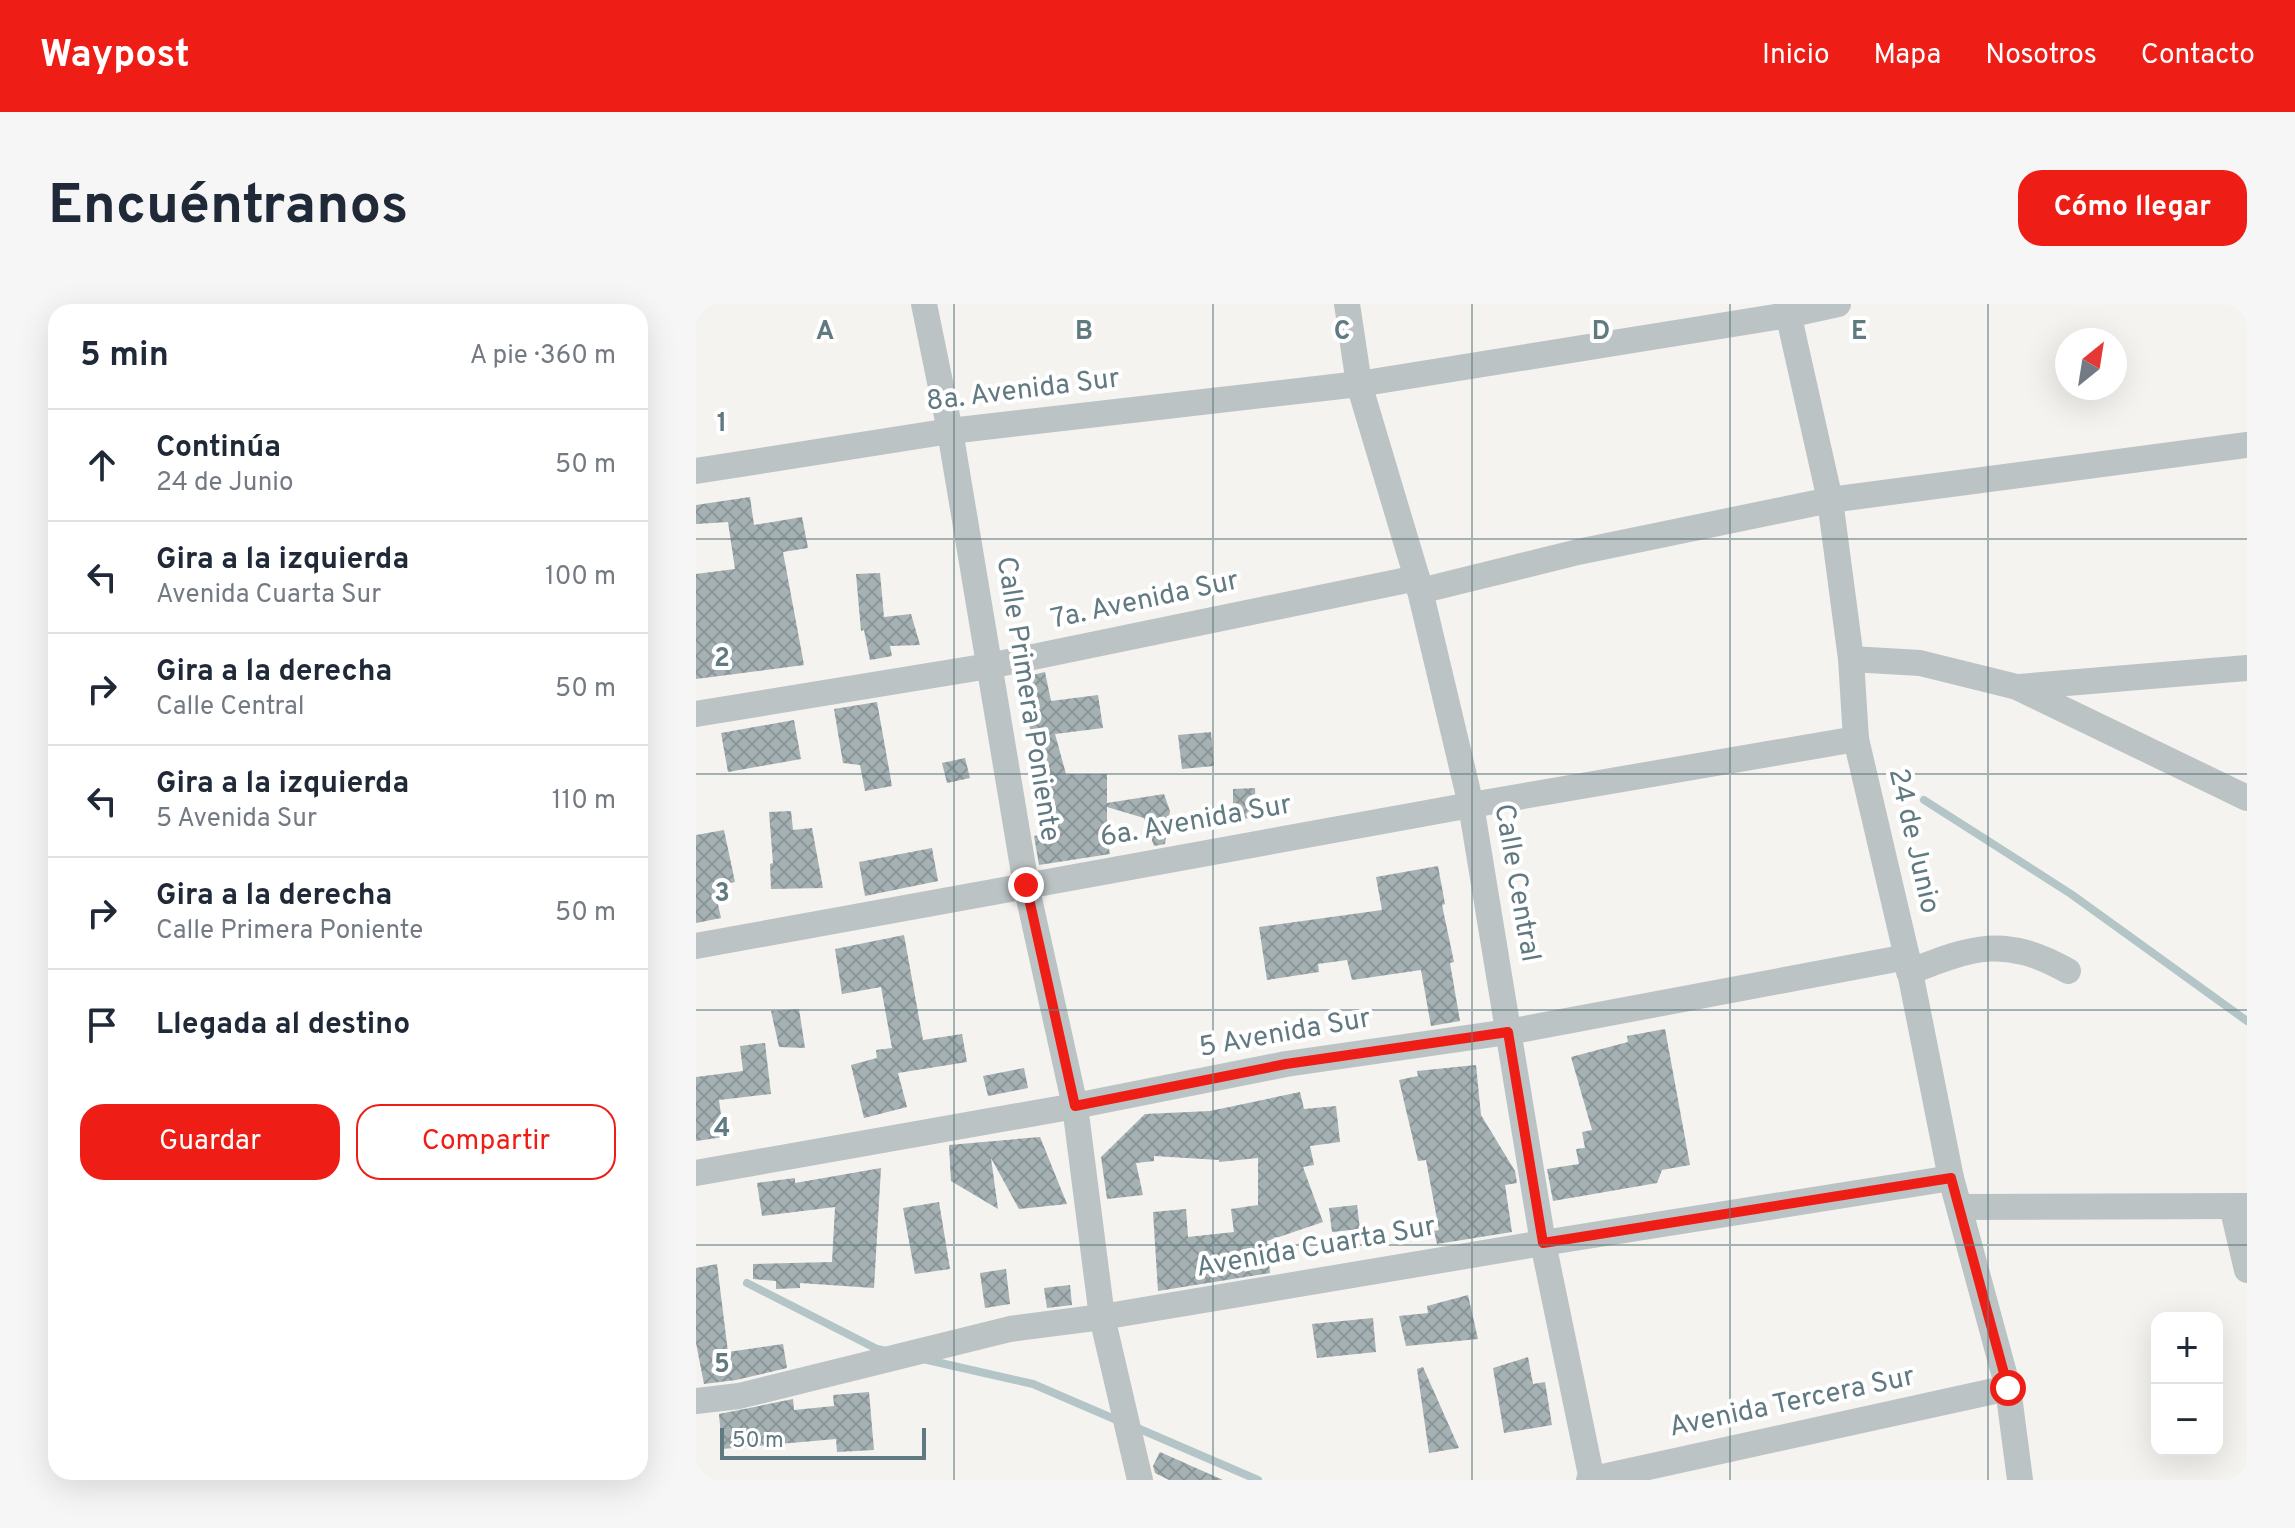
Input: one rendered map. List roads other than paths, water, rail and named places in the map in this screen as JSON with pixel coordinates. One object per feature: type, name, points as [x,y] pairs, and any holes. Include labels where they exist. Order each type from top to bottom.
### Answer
[{"type":"street","name":"Calle Primera Poniente","points":[[924,304],[950,431],[1026,885],[1075,1106],[1102,1317],[1140,1480]]},
{"type":"street","name":"Calle Central","points":[[1347,304],[1359,384],[1419,584],[1471,805],[1543,1243],[1591,1480]]},
{"type":"street","name":"8a. Avenida Sur","points":[[696,471],[950,431],[1359,384],[1787,310],[1838,304]]},
{"type":"street","name":"24 de Junio","points":[[1787,310],[1830,500],[1851,659],[1856,739],[1908,964],[1951,1178],[2008,1388]]},
{"type":"street","name":"7a. Avenida Sur","points":[[696,714],[989,666],[1419,584],[1830,500],[2247,445]]},
{"type":"street","points":[[1851,659],[1920,663],[2017,687],[2247,798]]},
{"type":"street","points":[[2017,687],[2247,668]]},
{"type":"street","name":"6a. Avenida Sur","points":[[696,946],[1471,805],[1856,739]]},
{"type":"street","name":"5 Avenida Sur","points":[[696,1173],[1075,1106],[1286,1064],[1508,1032],[1908,964],[1962,951],[2003,947],[2043,957],[2068,971]]},
{"type":"street","name":"Avenida Cuarta Sur","points":[[696,1401],[739,1396],[1010,1329],[1102,1317],[1951,1178]]},
{"type":"street","points":[[1961,1207],[2240,1206],[2247,1270]]},
{"type":"street","points":[[2008,1388],[2020,1480]]},
{"type":"street","name":"Avenida Tercera Sur","points":[[1591,1480],[2008,1388]]},
{"type":"waterway","points":[[1924,800],[2071,894],[2247,1021]]},
{"type":"waterway","points":[[747,1283],[886,1351]]},
{"type":"waterway","points":[[923,1359],[1033,1384],[1119,1421]]},
{"type":"waterway","points":[[1135,1427],[1258,1480]]}]
